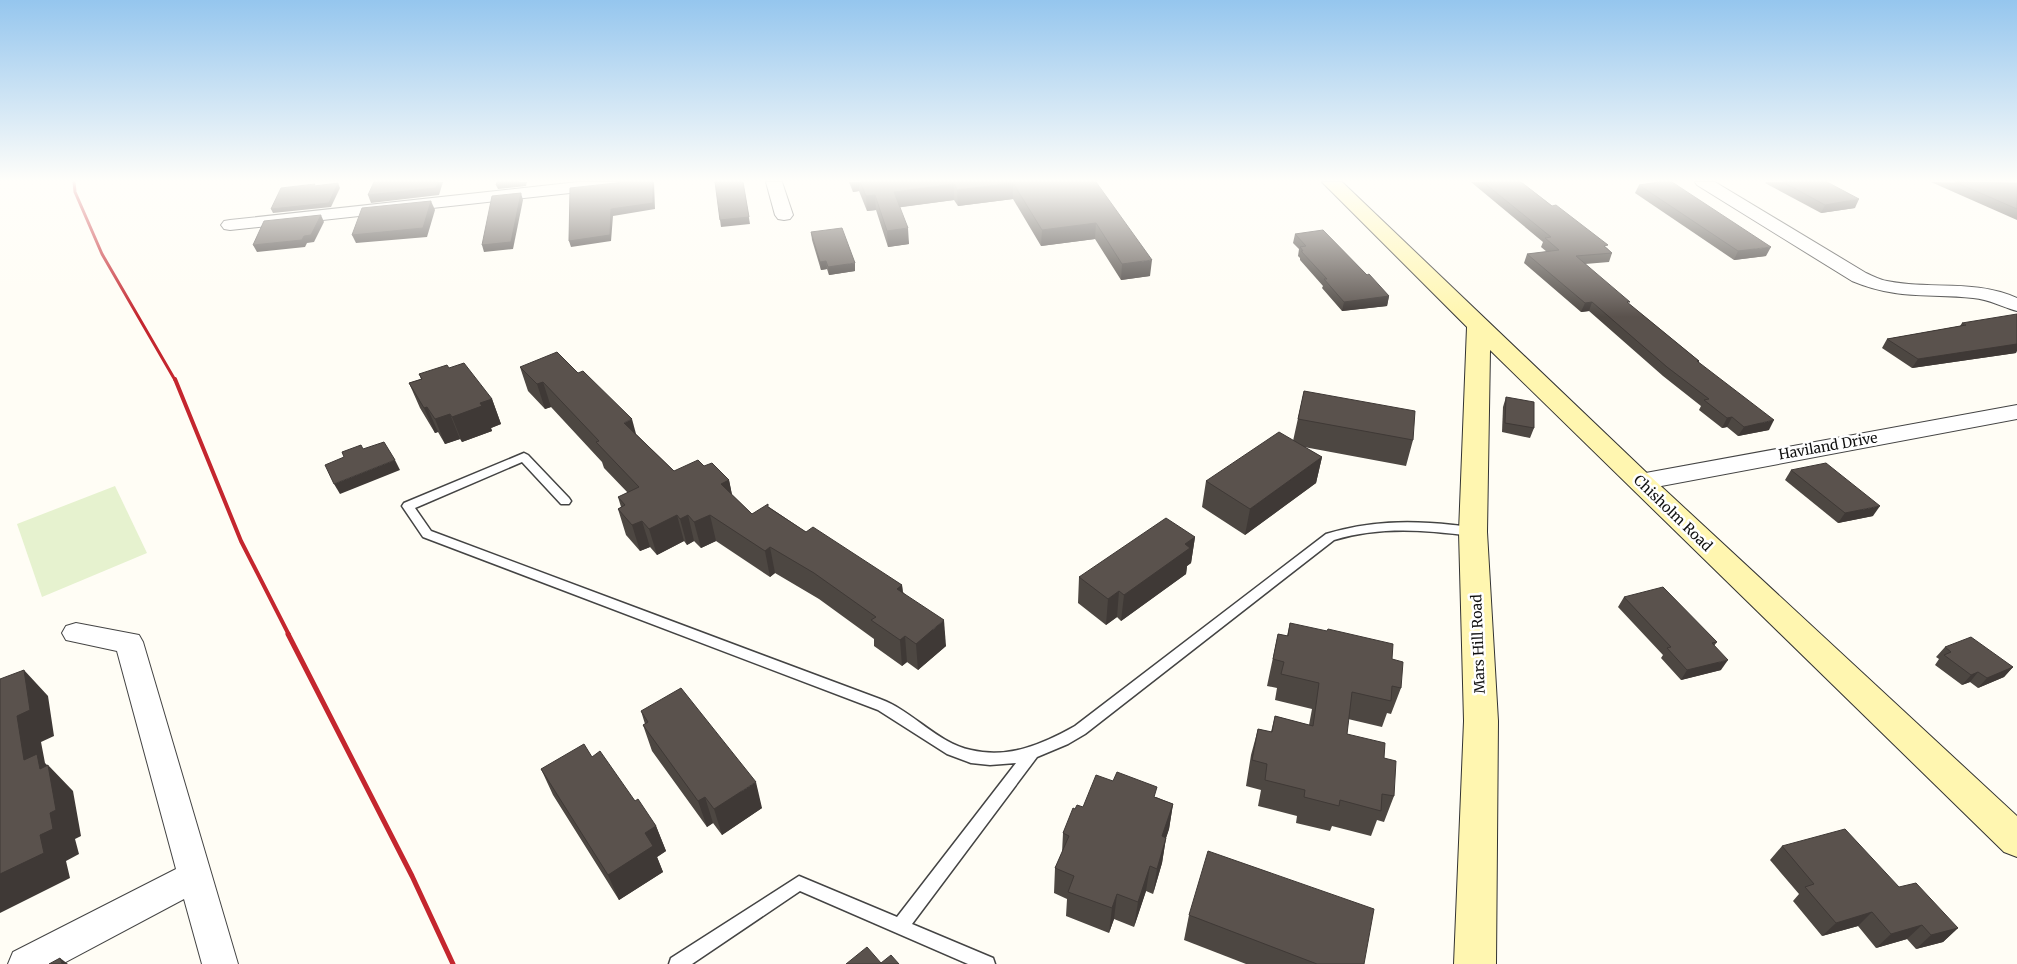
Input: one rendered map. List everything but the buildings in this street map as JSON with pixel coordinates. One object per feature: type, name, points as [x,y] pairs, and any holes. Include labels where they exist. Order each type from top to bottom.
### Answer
[{"type":"main road","name":"Chisholm Road","points":[[1378,227],[1640,482],[2017,840]]},
{"type":"main road","name":"Mars Hill Road","points":[[1475,964],[1481,721],[1473,532],[1479,325]]},
{"type":"street","points":[[1777,227],[1859,277],[1882,286],[1906,290],[1974,292],[2002,298],[2017,305]]},
{"type":"street","name":"Haviland Drive","points":[[1640,482],[2017,412]]},
{"type":"street","points":[[76,633],[129,642],[220,964]]},
{"type":"street","points":[[26,964],[195,876]]},
{"type":"lane","points":[[565,501],[524,457],[408,506],[427,534],[883,706],[910,721],[935,741],[969,757],[999,760],[1031,754],[1059,744],[1102,714],[1330,537],[1349,530],[1404,524],[1473,532]]},
{"type":"lane","points":[[900,926],[1031,754]]},
{"type":"lane","points":[[677,964],[799,883],[987,964]]},
{"type":"green space","points":[[115,486],[147,553],[42,597],[17,524]]},
{"type":"railway","points":[[90,227],[102,254],[175,380]]},
{"type":"railway","points":[[175,379],[241,541],[289,635]]},
{"type":"railway","points":[[288,634],[412,876],[453,964]]}]
